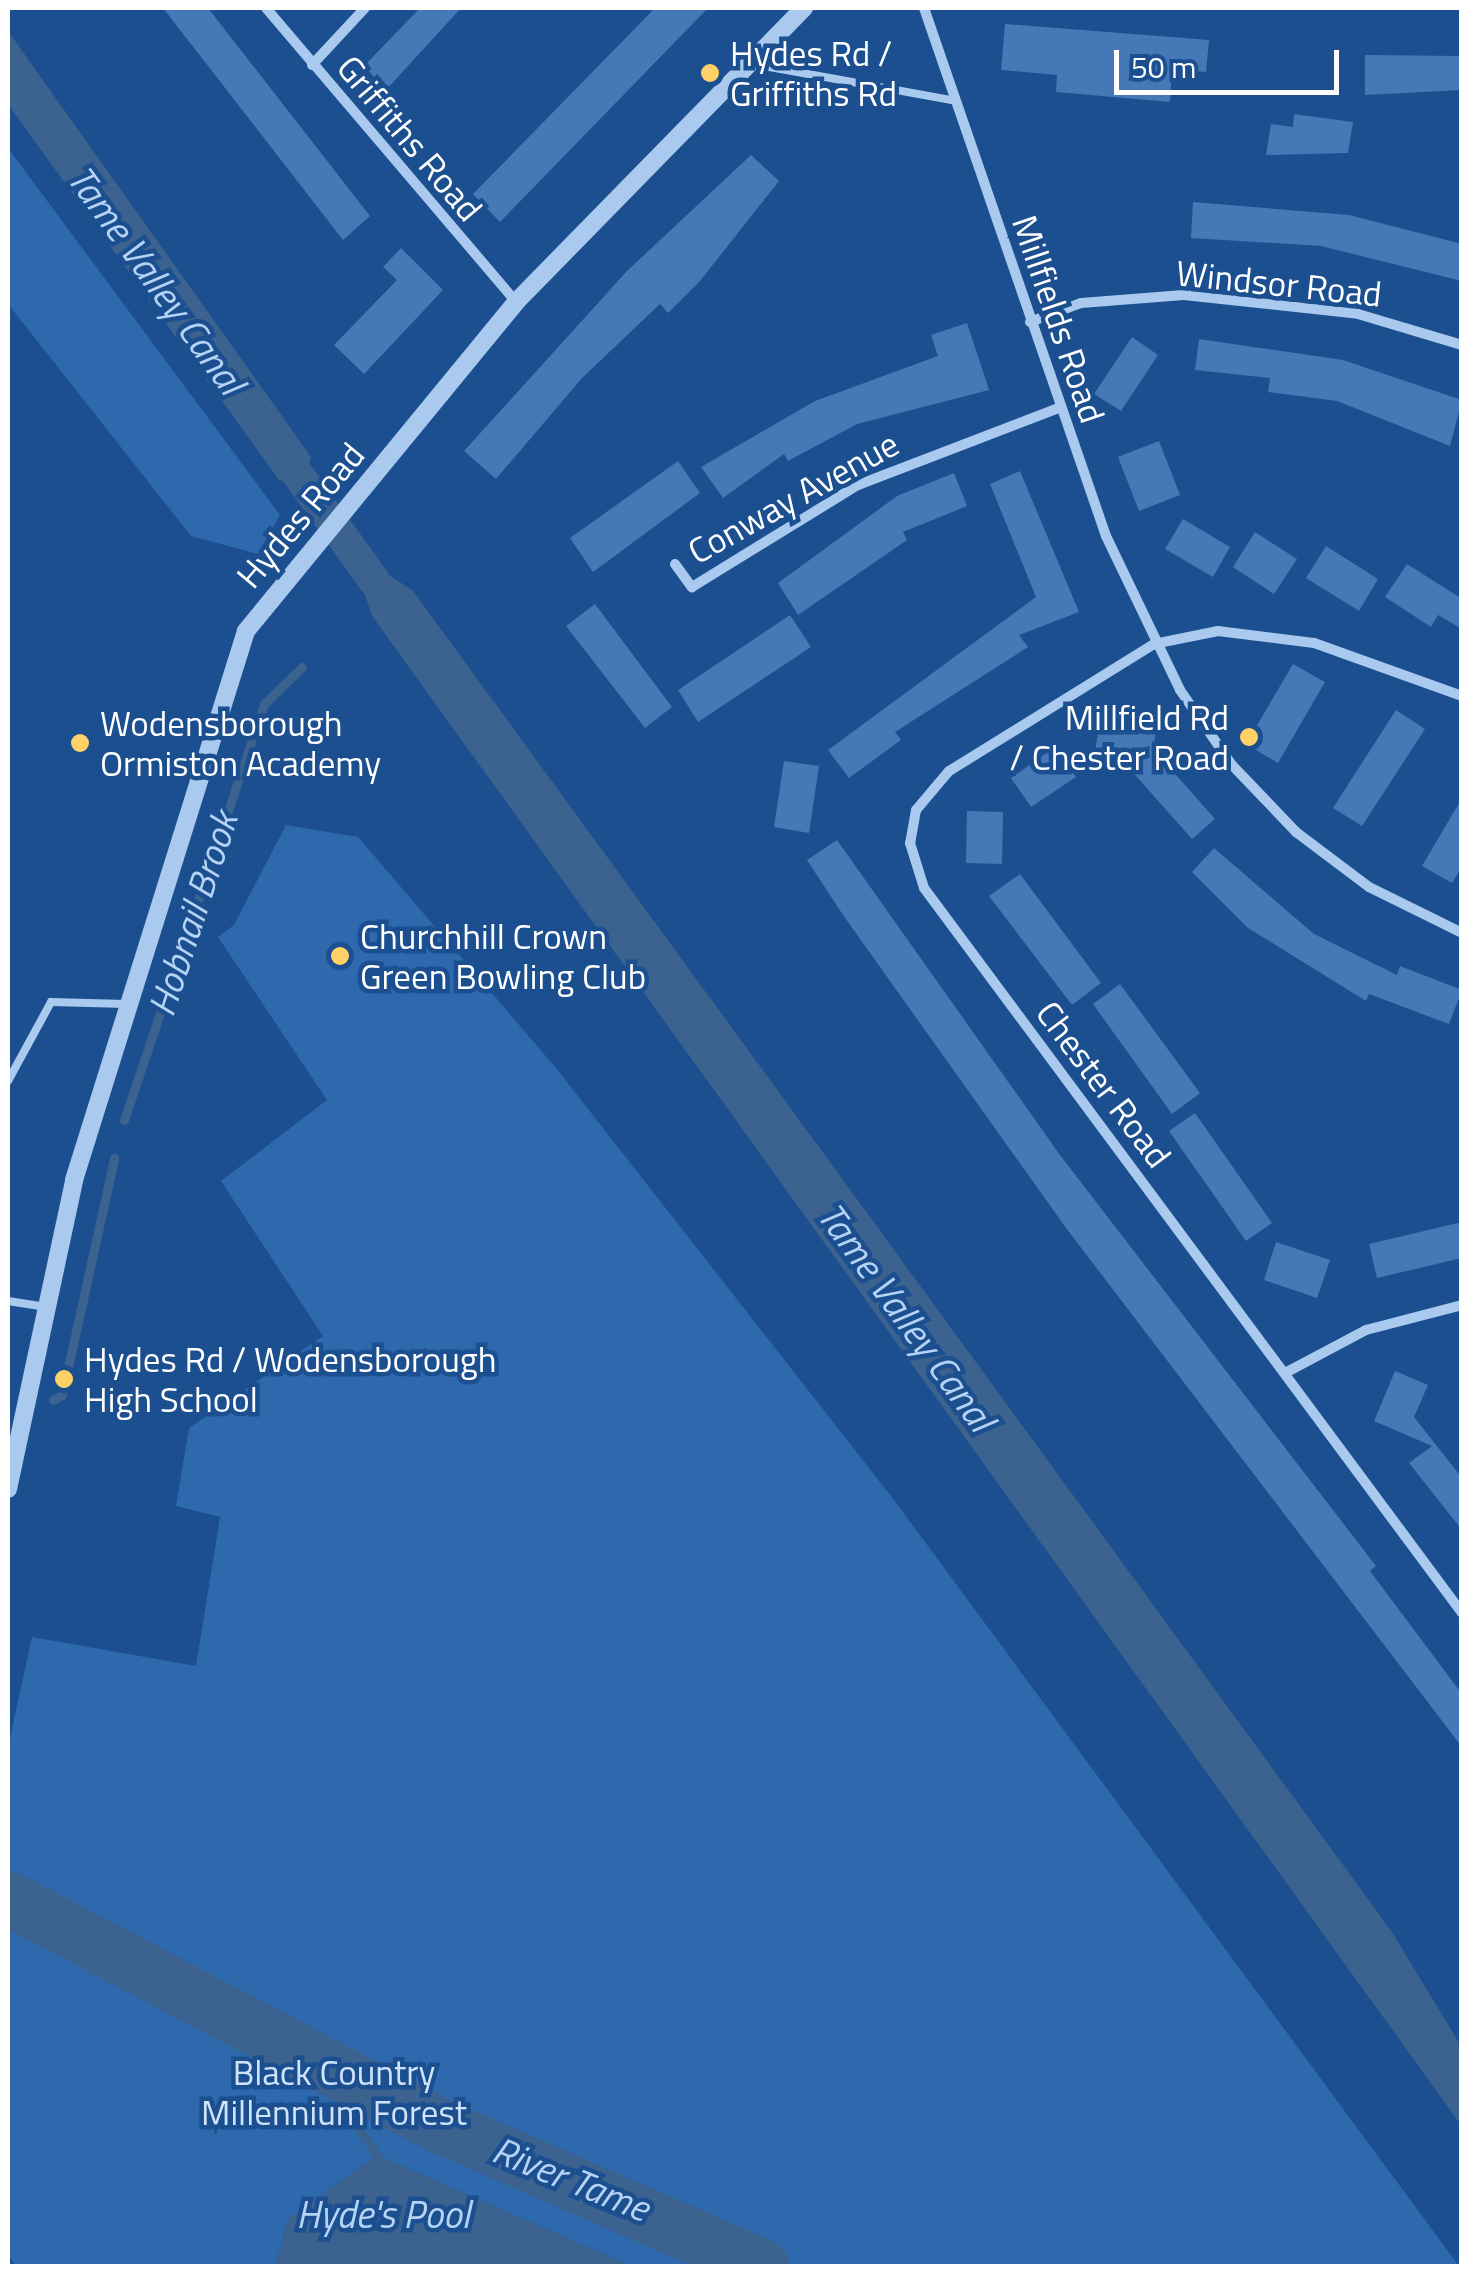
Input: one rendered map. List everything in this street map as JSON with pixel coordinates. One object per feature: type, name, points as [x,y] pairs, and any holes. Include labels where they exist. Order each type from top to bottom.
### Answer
[{"type":"street","name":"Griffiths Road","points":[[266,8],[516,302]]},
{"type":"street","points":[[312,65],[365,8]]},
{"type":"street","name":"Hydes Road","points":[[8,1489],[46,1307],[129,1004],[246,632],[516,302],[743,62],[804,8]]},
{"type":"street","name":"Millfields Road","points":[[924,8],[1030,322],[1154,644],[1214,741],[1285,821],[1369,887],[1462,933]]},
{"type":"street","name":"Windsor Road","points":[[1030,322],[1081,303],[1184,295],[1358,314],[1462,345]]},
{"type":"street","name":"Conway Avenue","points":[[675,564],[692,587],[858,485],[1061,407]]},
{"type":"street","points":[[1154,644],[1218,631],[1314,643],[1462,696]]},
{"type":"street","name":"Chester Road","points":[[1154,644],[1030,713],[936,782],[916,810],[912,858],[924,888],[1462,1613]]},
{"type":"street","points":[[1285,1373],[1366,1330],[1462,1305]]},
{"type":"lane","points":[[743,62],[952,100]]},
{"type":"lane","points":[[8,1081],[51,1002],[129,1004]]},
{"type":"lane","points":[[8,1301],[46,1307]]},
{"type":"green space","points":[[8,148],[280,515],[258,554],[191,536],[8,304]]},
{"type":"green space","name":"Black Country Millennium Forest","points":[[286,825],[358,837],[556,1068],[894,1500],[1459,2266],[631,2266],[377,2155],[288,2219],[276,2266],[16,2266],[8,2255],[8,1747],[32,1637],[196,1666],[220,1517],[176,1506],[189,1428],[323,1336],[221,1181],[327,1100],[218,937],[234,925]]},
{"type":"water","name":"Tame Valley Canal","points":[[8,31],[311,457],[305,485],[279,480],[8,104]]},
{"type":"water","name":"Tame Valley Canal","points":[[350,549],[413,591],[1392,1932],[1461,2046],[1461,2125],[372,616]]},
{"type":"water","name":"Hyde's Pool","points":[[377,2155],[631,2266],[276,2266],[288,2219]]},
{"type":"building","points":[[163,8],[208,8],[370,216],[343,240]]},
{"type":"building","points":[[420,8],[461,8],[386,90],[364,66]]},
{"type":"building","points":[[655,8],[708,8],[500,222],[473,194]]},
{"type":"building","points":[[1005,24],[1209,40],[1206,72],[1172,69],[1170,102],[1056,92],[1057,75],[1001,70]]},
{"type":"building","points":[[1365,55],[1462,56],[1462,90],[1365,95]]},
{"type":"building","points":[[1294,114],[1353,122],[1348,153],[1266,155],[1271,124],[1293,127]]},
{"type":"building","points":[[751,155],[779,181],[700,281],[668,313],[660,304],[582,378],[496,479],[464,451],[627,271]]},
{"type":"building","points":[[1193,202],[1349,215],[1462,244],[1462,281],[1321,246],[1191,238]]},
{"type":"building","points":[[401,248],[443,290],[364,374],[334,345],[397,280],[383,267]]},
{"type":"building","points":[[967,323],[989,390],[857,424],[788,461],[784,454],[723,498],[701,467],[815,401],[938,356],[931,335]]},
{"type":"building","points":[[1132,337],[1158,355],[1121,411],[1094,394]]},
{"type":"building","points":[[1199,339],[1343,360],[1462,400],[1450,446],[1337,401],[1268,392],[1270,378],[1195,370]]},
{"type":"building","points":[[1159,441],[1180,495],[1139,511],[1118,457]]},
{"type":"building","points":[[678,461],[700,493],[593,572],[570,538]]},
{"type":"building","points":[[1020,471],[1079,612],[1019,635],[1028,647],[895,732],[901,740],[849,778],[828,750],[1036,597],[990,484]]},
{"type":"building","points":[[954,473],[967,506],[903,532],[907,540],[798,615],[778,583],[897,496]]},
{"type":"building","points":[[1183,519],[1230,547],[1213,577],[1165,549]]},
{"type":"building","points":[[1255,532],[1297,559],[1274,594],[1233,567]]},
{"type":"building","points":[[1326,546],[1378,579],[1359,611],[1306,578]]},
{"type":"building","points":[[1407,564],[1462,599],[1462,629],[1438,615],[1431,627],[1385,597]]},
{"type":"building","points":[[595,604],[672,707],[645,728],[566,626]]},
{"type":"building","points":[[790,615],[811,647],[698,722],[678,690]]},
{"type":"building","points":[[1293,664],[1325,682],[1278,763],[1246,744]]},
{"type":"building","points":[[1396,710],[1425,729],[1362,826],[1333,808]]},
{"type":"building","points":[[1100,722],[1156,732],[1153,749],[1215,819],[1192,839],[1129,768],[1093,762]]},
{"type":"building","points":[[1055,747],[1076,777],[1031,807],[1011,778]]},
{"type":"building","points":[[784,761],[819,766],[809,833],[774,827]]},
{"type":"building","points":[[1462,798],[1462,867],[1452,883],[1422,866]]},
{"type":"building","points":[[967,811],[1003,812],[1002,864],[966,863]]},
{"type":"building","points":[[837,840],[1060,1155],[1376,1566],[1370,1571],[1462,1694],[1462,1747],[1066,1228],[843,915],[807,860]]},
{"type":"building","points":[[1214,848],[1314,934],[1397,975],[1400,966],[1462,990],[1449,1024],[1369,994],[1366,1001],[1248,928],[1192,872]]},
{"type":"building","points":[[1020,874],[1101,983],[1072,1005],[989,896]]},
{"type":"building","points":[[1120,984],[1200,1093],[1172,1114],[1093,1004]]},
{"type":"building","points":[[1195,1113],[1272,1223],[1246,1241],[1169,1131]]},
{"type":"building","points":[[1462,1222],[1462,1258],[1377,1278],[1369,1244]]},
{"type":"building","points":[[1276,1242],[1330,1260],[1317,1298],[1264,1280]]},
{"type":"building","points":[[1395,1371],[1428,1385],[1414,1417],[1462,1478],[1462,1530],[1409,1463],[1432,1446],[1374,1421]]},
{"type":"waterway","points":[[281,451],[375,582]]},
{"type":"waterway","name":"Hobnail Brook","points":[[124,1120],[264,704],[302,667]]},
{"type":"waterway","name":"Hobnail Brook","points":[[53,1400],[62,1395],[114,1158]]},
{"type":"waterway","name":"River Tame","points":[[8,1898],[439,2125],[761,2266]]},
{"type":"waterway","points":[[308,2056],[384,2165]]},
{"type":"place","name":"Hydes Rd / Griffiths Rd","points":[[710,73]]},
{"type":"place","name":"Millfield Rd / Chester Road","points":[[1249,737]]},
{"type":"place","name":"Wodensborough Ormiston Academy","points":[[80,743]]},
{"type":"place","name":"Churchhill Crown Green Bowling Club","points":[[340,956]]},
{"type":"place","name":"Hydes Rd / Wodensborough High School","points":[[64,1379]]}]
